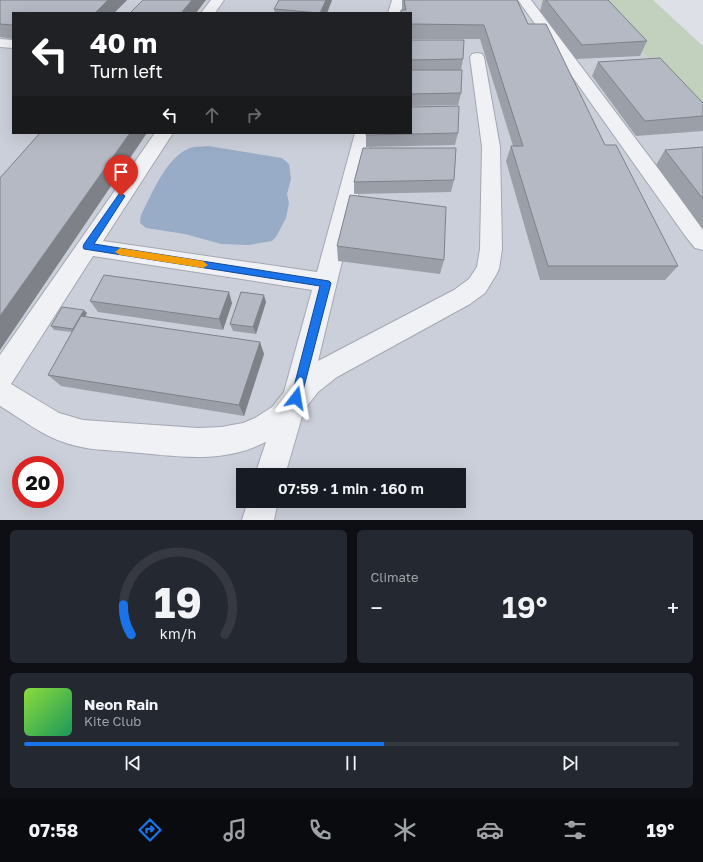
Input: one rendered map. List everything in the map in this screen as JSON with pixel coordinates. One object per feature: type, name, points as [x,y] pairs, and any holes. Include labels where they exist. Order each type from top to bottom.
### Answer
[{"type":"lane","points":[[209,12],[218,0]]},
{"type":"lane","points":[[395,12],[398,0]]},
{"type":"lane","points":[[524,0],[693,231],[703,242]]},
{"type":"lane","points":[[0,43],[12,44]]},
{"type":"lane","points":[[0,392],[9,396],[41,418],[58,427],[74,432],[185,443],[236,439],[262,430],[278,421],[309,383],[328,368],[462,297],[477,286],[488,269],[491,249],[492,147],[478,57]]},
{"type":"lane","points":[[0,377],[163,134]]},
{"type":"lane","points":[[272,468],[293,404],[326,283],[364,134]]},
{"type":"lane","points":[[87,247],[326,283]]},
{"type":"lane","points":[[258,520],[261,508]]},
{"type":"shaded area","points":[[0,0],[540,0],[545,10],[600,8],[703,115],[703,520],[0,520]]},
{"type":"green space","points":[[540,0],[653,0],[703,46],[703,115],[600,8],[545,10]]},
{"type":"water","points":[[208,146],[282,158],[289,164],[291,179],[287,194],[289,203],[286,218],[276,237],[272,241],[248,245],[221,244],[185,234],[146,228],[140,223],[141,215],[155,187],[174,159],[190,148]]},
{"type":"building","points":[[0,0],[108,0],[96,12],[12,12],[12,25],[0,24]]},
{"type":"building","points":[[143,0],[192,0],[182,12],[131,12]]},
{"type":"building","points":[[279,0],[326,0],[320,12],[274,9]]},
{"type":"building","points":[[404,0],[517,0],[528,24],[546,24],[605,145],[616,145],[678,266],[548,266],[511,146],[523,146],[484,25],[412,24],[412,12],[401,12],[401,10],[406,10]]},
{"type":"building","points":[[546,0],[608,0],[647,41],[582,45]]},
{"type":"building","points":[[412,40],[464,40],[463,59],[412,60]]},
{"type":"building","points":[[660,58],[703,103],[703,116],[645,121],[598,62]]},
{"type":"building","points":[[412,70],[462,70],[461,93],[412,94]]},
{"type":"building","points":[[459,106],[458,133],[412,134],[412,107]]},
{"type":"building","points":[[39,134],[129,134],[0,316],[0,178]]},
{"type":"building","points":[[366,134],[412,134],[366,135]]},
{"type":"building","points":[[703,147],[703,199],[665,150]]},
{"type":"building","points":[[363,148],[456,148],[454,180],[354,182]]},
{"type":"building","points":[[350,195],[446,207],[444,260],[337,246]]},
{"type":"building","points":[[104,275],[229,292],[219,319],[90,301]]},
{"type":"building","points":[[241,292],[264,295],[253,327],[230,324]]},
{"type":"building","points":[[62,307],[84,310],[73,329],[51,326]]},
{"type":"building","points":[[81,316],[260,342],[239,405],[48,375]]},
{"type":"slow traffic","points":[[120,252],[203,265]]},
{"type":"route","points":[[121,196],[87,247],[326,283],[296,398]]}]
